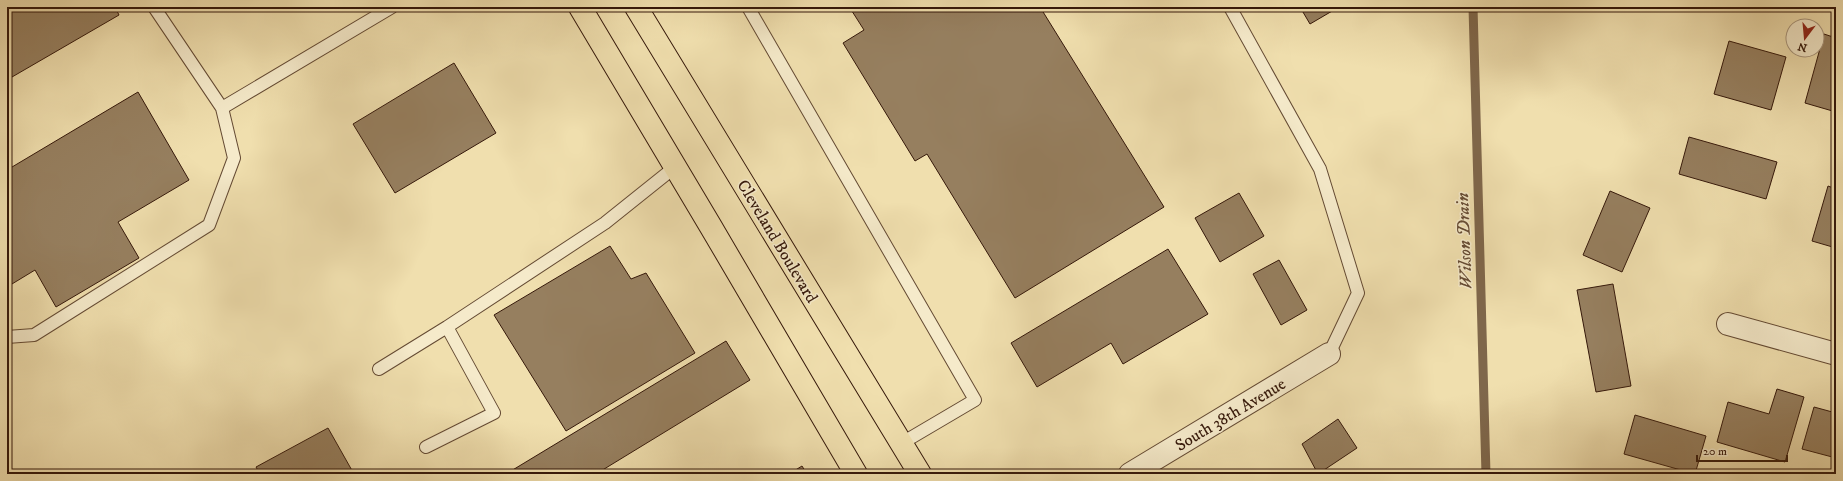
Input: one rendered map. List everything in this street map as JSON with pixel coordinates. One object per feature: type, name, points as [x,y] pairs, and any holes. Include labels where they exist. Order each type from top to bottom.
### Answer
[{"type":"main road","points":[[580,7],[856,474]]},
{"type":"main road","name":"Cleveland Boulevard","points":[[636,7],[920,474]]},
{"type":"street","points":[[1728,324],[1836,354]]},
{"type":"street","name":"South 38th Avenue","points":[[1130,474],[1329,354]]},
{"type":"lane","points":[[7,337],[34,335],[209,225],[234,158],[222,108],[154,7]]},
{"type":"lane","points":[[222,108],[392,7]]},
{"type":"lane","points":[[748,7],[975,400],[902,443]]},
{"type":"lane","points":[[1230,7],[1320,169],[1358,293],[1329,354]]},
{"type":"lane","points":[[379,369],[447,327],[605,223],[675,167]]},
{"type":"lane","points":[[426,447],[494,413],[447,327]]},
{"type":"building","points":[[7,7],[115,7],[119,15],[12,77],[7,68]]},
{"type":"building","points":[[1040,7],[1164,207],[1015,298],[927,154],[915,161],[843,43],[864,30],[850,8]]},
{"type":"building","points":[[1300,7],[1339,7],[1310,24]]},
{"type":"building","points":[[1825,34],[1836,38],[1836,112],[1805,103],[1817,58],[1825,58]]},
{"type":"building","points":[[1729,41],[1786,58],[1771,110],[1714,94]]},
{"type":"building","points":[[454,63],[496,133],[395,193],[353,124]]},
{"type":"building","points":[[138,92],[189,180],[118,222],[139,258],[56,307],[35,270],[7,287],[7,170]]},
{"type":"building","points":[[1689,137],[1777,162],[1766,199],[1679,174]]},
{"type":"building","points":[[1828,186],[1836,189],[1836,248],[1812,241]]},
{"type":"building","points":[[1610,191],[1650,208],[1622,272],[1583,255]]},
{"type":"building","points":[[1239,193],[1264,236],[1220,262],[1195,218]]},
{"type":"building","points":[[610,246],[631,279],[646,273],[695,353],[566,431],[494,315]]},
{"type":"building","points":[[1168,249],[1208,314],[1123,364],[1111,343],[1037,387],[1011,343]]},
{"type":"building","points":[[1279,260],[1307,310],[1281,325],[1253,274]]},
{"type":"building","points":[[1613,284],[1631,386],[1596,392],[1577,290]]},
{"type":"building","points":[[726,341],[750,380],[596,474],[506,474]]},
{"type":"building","points":[[1777,389],[1804,397],[1785,462],[1717,442],[1728,402],[1769,414]]},
{"type":"building","points":[[1814,407],[1836,413],[1836,458],[1802,449]]},
{"type":"building","points":[[1635,415],[1706,436],[1695,474],[1624,454]]},
{"type":"building","points":[[1338,419],[1357,448],[1318,474],[1302,444]]},
{"type":"building","points":[[328,428],[354,474],[260,474],[256,467]]},
{"type":"building","points":[[802,466],[807,474],[789,474]]},
{"type":"waterway","name":"Wilson Drain","points":[[1473,7],[1486,474]]}]
